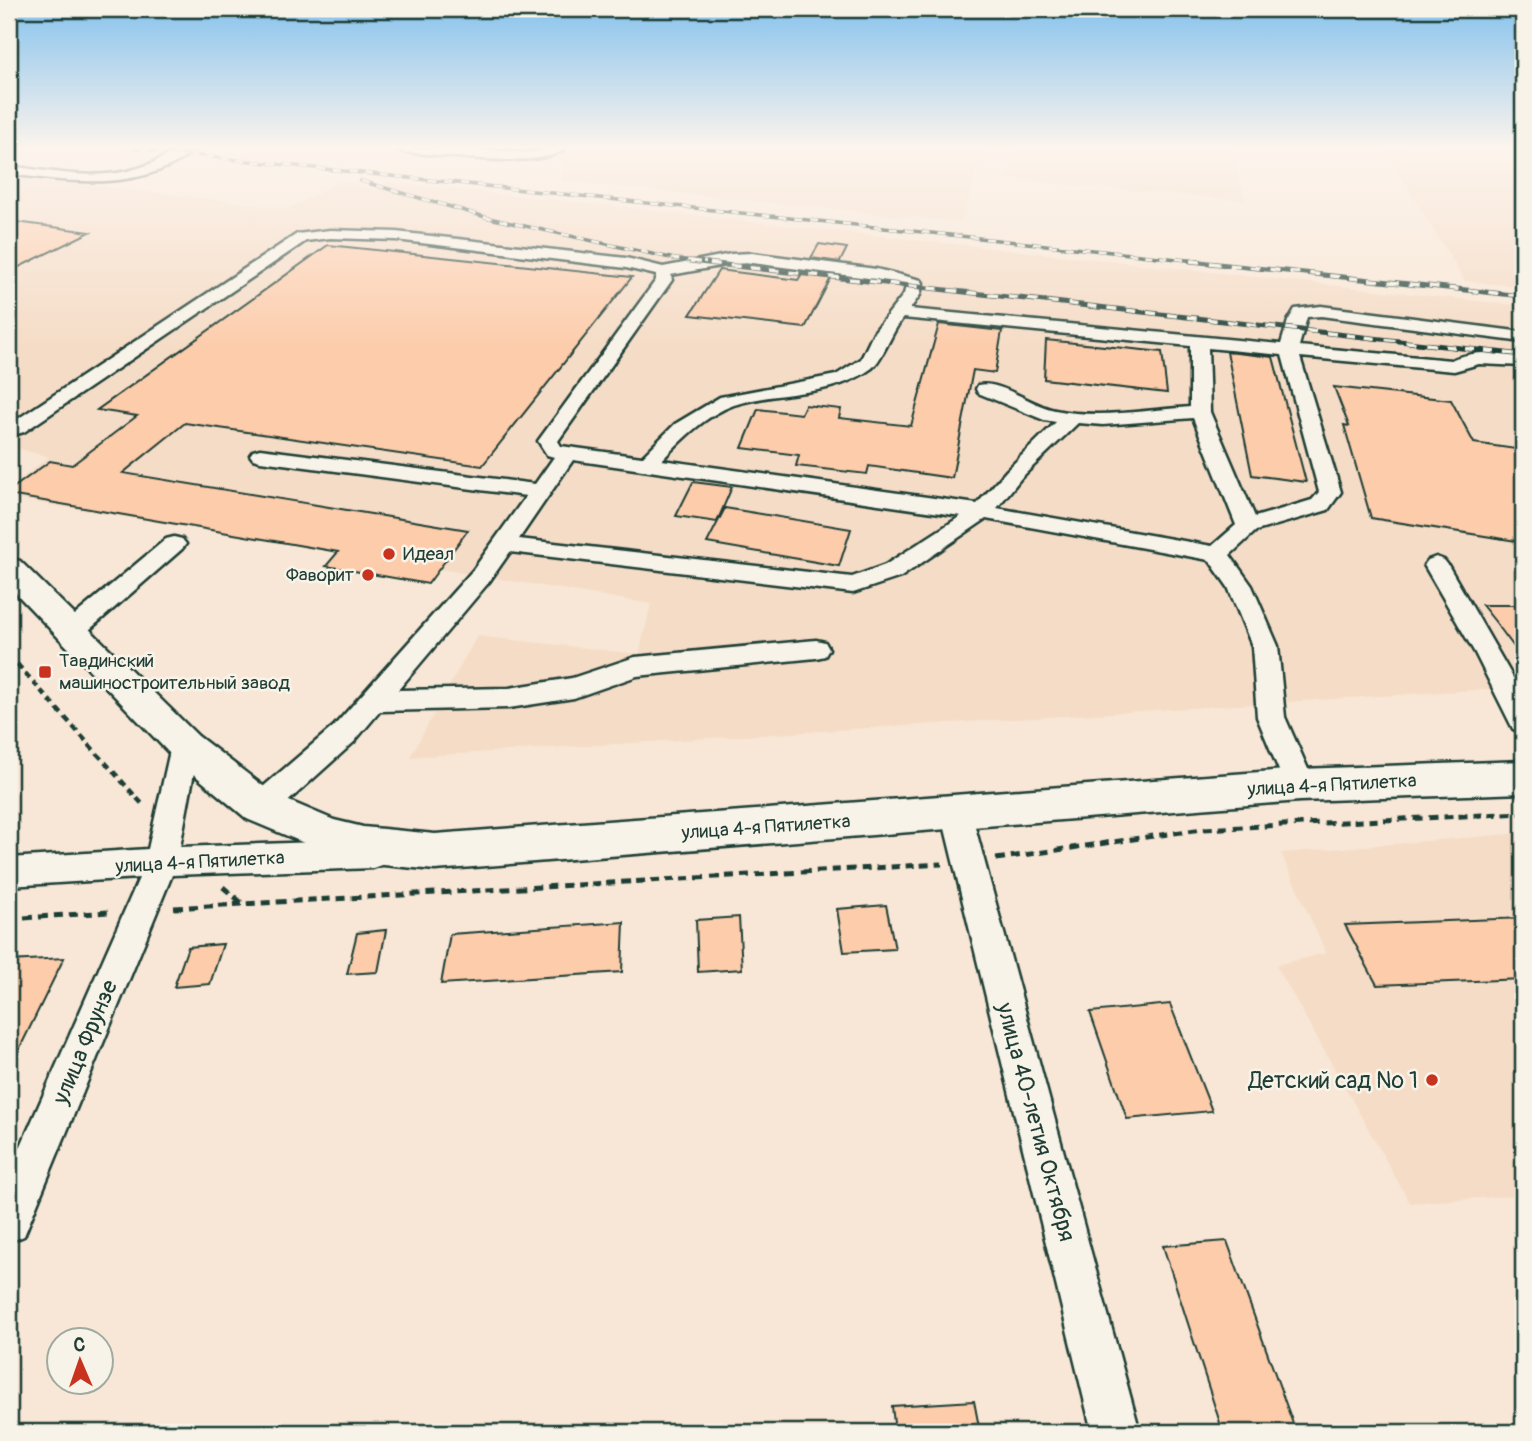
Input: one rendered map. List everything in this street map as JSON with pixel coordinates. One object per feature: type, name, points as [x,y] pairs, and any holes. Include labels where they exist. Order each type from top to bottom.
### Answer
[{"type":"main road","points":[[9,568],[184,746],[261,807],[328,836],[363,845],[435,852]]},
{"type":"main road","name":"улица 4-я Пятилетка","points":[[435,852],[1300,785],[1523,777]]},
{"type":"street","points":[[17,428],[302,237],[330,234],[396,236],[626,263],[663,272],[731,259],[752,258],[876,274],[915,283],[912,295],[901,313],[883,332],[868,362],[842,379],[727,401],[682,428],[647,464]]},
{"type":"street","points":[[663,272],[664,280],[548,441],[554,451],[982,512],[1217,554],[1240,586],[1265,646],[1271,717],[1300,785]]},
{"type":"street","points":[[901,313],[1454,366],[1463,360],[1500,359],[1523,362]]},
{"type":"street","points":[[1217,554],[1248,526],[1320,506],[1330,492],[1289,349],[1296,321],[1301,313],[1523,337]]},
{"type":"street","points":[[1480,332],[1500,359]]},
{"type":"street","points":[[1199,340],[1200,412],[1248,526]]},
{"type":"street","points":[[985,389],[1051,415],[1103,419],[1200,412]]},
{"type":"street","points":[[503,544],[853,585],[893,571],[982,512],[1014,474],[1073,417]]},
{"type":"street","points":[[261,807],[344,734],[481,576],[567,453]]},
{"type":"street","points":[[261,455],[540,491]]},
{"type":"street","points":[[72,631],[173,544]]},
{"type":"street","points":[[1436,565],[1510,670],[1523,721]]},
{"type":"street","points":[[372,701],[509,698],[575,688],[635,667],[816,649]]},
{"type":"street","name":"улица Фрунзе","points":[[9,1221],[161,863],[184,746]]},
{"type":"street","name":"улица 40-летия Октября","points":[[956,812],[1116,1432]]},
{"type":"street","name":"улица 4-я Пятилетка","points":[[9,872],[435,852]]},
{"type":"shaded area","points":[[9,215],[692,215],[1523,306],[1523,687],[410,757],[477,636],[639,654],[651,604],[9,498],[9,488],[49,457],[9,446]]},
{"type":"shaded area","points":[[895,215],[963,215],[961,222]]},
{"type":"shaded area","points":[[1424,215],[1523,215],[1523,287],[1465,281]]},
{"type":"shaded area","name":"Детский сад № 1","points":[[1523,833],[1523,1195],[1410,1203],[1276,965],[1326,953],[1281,853]]},
{"type":"building","points":[[9,221],[90,232],[9,272]]},
{"type":"building","points":[[819,244],[847,248],[840,262],[811,258]]},
{"type":"building","points":[[328,245],[632,277],[482,466],[185,423],[123,473],[468,530],[428,584],[326,566],[338,552],[9,495],[9,491],[50,461],[72,465],[137,416],[97,410]]},
{"type":"building","points":[[719,270],[798,280],[803,272],[832,276],[805,328],[690,315]]},
{"type":"building","points":[[939,324],[1002,331],[995,373],[973,370],[952,478],[869,466],[867,474],[796,466],[799,455],[742,448],[758,409],[801,414],[805,405],[841,409],[839,418],[911,426]]},
{"type":"building","points":[[1046,340],[1162,352],[1167,393],[1044,379]]},
{"type":"building","points":[[1227,352],[1273,357],[1306,482],[1252,475]]},
{"type":"building","points":[[1334,387],[1451,400],[1474,443],[1523,450],[1523,542],[1371,518],[1344,425],[1349,426]]},
{"type":"building","points":[[693,482],[732,487],[717,522],[676,516]]},
{"type":"building","points":[[725,508],[851,529],[839,566],[707,543]]},
{"type":"building","points":[[1482,605],[1523,605],[1523,659],[1497,624]]},
{"type":"building","points":[[886,905],[895,949],[844,952],[837,909]]},
{"type":"building","points":[[739,917],[742,969],[698,972],[696,920]]},
{"type":"building","points":[[1523,918],[1523,979],[1377,985],[1345,925]]},
{"type":"building","points":[[624,922],[622,972],[441,984],[450,934]]},
{"type":"building","points":[[386,930],[378,972],[347,974],[357,933]]},
{"type":"building","points":[[223,944],[210,984],[174,987],[188,947]]},
{"type":"building","points":[[64,958],[9,1070],[9,961]]},
{"type":"building","points":[[1170,1004],[1212,1111],[1127,1119],[1090,1012]]},
{"type":"building","points":[[1227,1241],[1296,1432],[1223,1432],[1163,1246]]},
{"type":"building","points":[[974,1401],[980,1432],[895,1432],[892,1406]]},
{"type":"railway","points":[[479,215],[675,259],[706,262]]},
{"type":"railway","points":[[763,215],[1206,262]]},
{"type":"railway","points":[[690,261],[1523,355]]},
{"type":"railway","points":[[1190,261],[1523,296]]},
{"type":"place","name":"Идеал","points":[[389,554]]},
{"type":"place","name":"Фаворит","points":[[368,575]]},
{"type":"place","name":"Тавдинский машиностроительный завод","points":[[45,672]]},
{"type":"place","name":"Детский сад № 1","points":[[1432,1080]]}]
